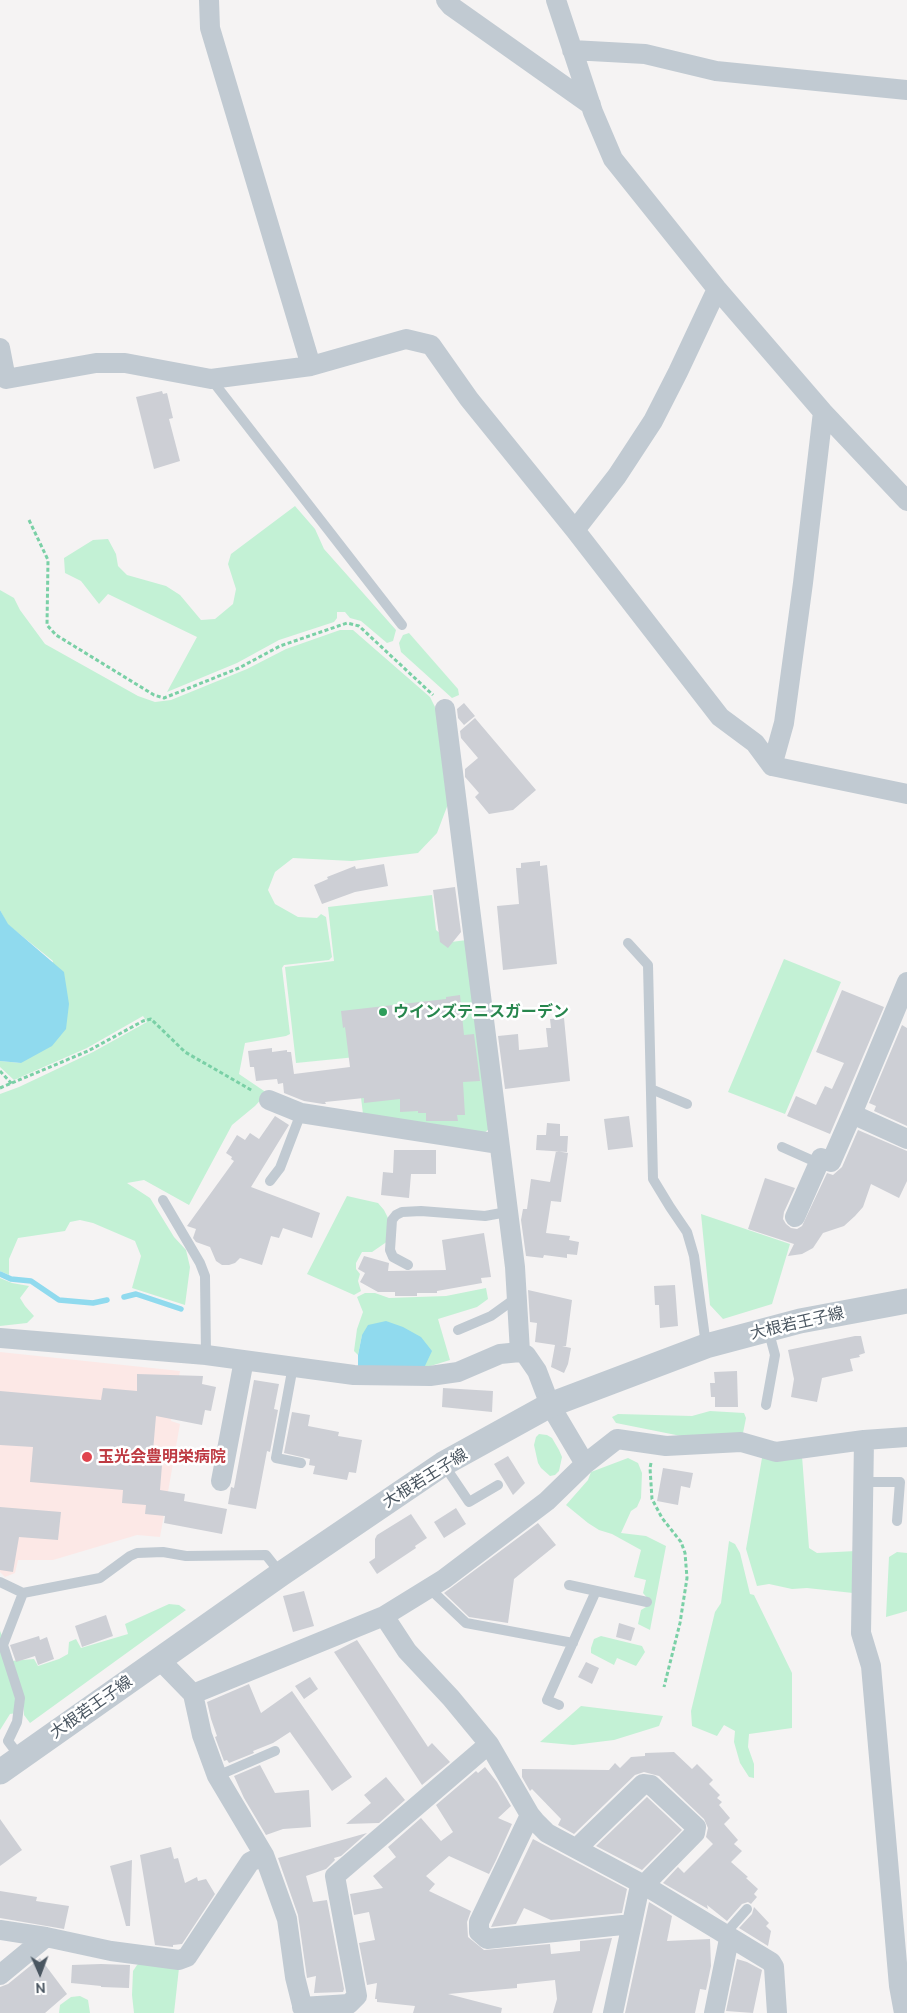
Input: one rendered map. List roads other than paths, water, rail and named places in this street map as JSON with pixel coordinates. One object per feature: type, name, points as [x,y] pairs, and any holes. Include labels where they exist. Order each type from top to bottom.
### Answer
[{"type":"street","points":[[209,0],[210,28],[311,366]]},
{"type":"street","points":[[446,0],[591,105]]},
{"type":"street","points":[[556,0],[591,105],[613,158],[717,289],[823,412],[907,500]]},
{"type":"street","points":[[572,50],[645,54],[716,71],[907,90]]},
{"type":"street","points":[[574,530],[617,476],[653,421],[717,289]]},
{"type":"street","points":[[0,348],[3,380],[96,363],[125,363],[211,378],[311,366],[406,339],[431,345],[469,399],[720,717],[755,743],[772,766],[907,794]]},
{"type":"street","points":[[772,766],[784,723],[803,584],[823,412]]},
{"type":"street","points":[[444,709],[508,1212],[520,1352]]},
{"type":"street","points":[[795,1217],[821,1158],[831,1162],[900,1015],[907,982]]},
{"type":"street","points":[[269,1100],[301,1113],[499,1144]]},
{"type":"street","points":[[852,1114],[907,1139]]},
{"type":"street","name":"大根若王子線","points":[[10,1764],[281,1574],[443,1464],[550,1405],[706,1346],[800,1320],[907,1301]]},
{"type":"street","points":[[0,1338],[206,1356],[354,1375],[430,1376],[458,1372],[500,1354],[520,1352],[526,1355],[537,1371],[550,1405],[585,1464]]},
{"type":"street","points":[[221,1480],[244,1360]]},
{"type":"street","points":[[193,1694],[384,1616],[444,1579],[546,1501],[585,1464],[617,1439],[666,1446],[741,1442],[776,1452],[864,1440],[907,1438]]},
{"type":"street","points":[[864,1440],[862,1632],[871,1666],[903,1986],[904,2013]]},
{"type":"street","points":[[384,1616],[407,1651],[451,1698],[489,1744],[530,1815],[547,1833],[644,1885],[771,1962],[774,1967],[777,2013]]},
{"type":"street","points":[[159,1659],[193,1694],[202,1735],[217,1776],[264,1855],[287,1920],[295,1977],[303,2010],[349,2004],[357,1996],[335,1876],[489,1744]]},
{"type":"street","points":[[577,1848],[643,1784],[651,1785],[696,1828],[695,1833],[639,1890],[613,2013]]},
{"type":"street","points":[[530,1815],[479,1922],[479,1932],[487,1939],[632,1924]]},
{"type":"street","points":[[0,1930],[46,1937],[111,1951],[179,1960],[187,1957],[250,1862],[264,1855]]},
{"type":"street","points":[[0,1975],[46,1937]]},
{"type":"street","points":[[714,2013],[727,1937]]},
{"type":"lane","points":[[211,378],[402,625]]},
{"type":"lane","points":[[628,943],[648,965],[653,1179],[688,1232],[694,1256],[706,1346]]},
{"type":"lane","points":[[651,1089],[687,1104]]},
{"type":"lane","points":[[270,1181],[280,1168],[301,1113]]},
{"type":"lane","points":[[782,1147],[818,1163]]},
{"type":"lane","points":[[164,1200],[200,1263],[205,1276],[206,1356]]},
{"type":"lane","points":[[408,1265],[393,1257],[390,1250],[392,1220],[396,1214],[421,1211],[484,1216],[508,1212]]},
{"type":"lane","points":[[458,1330],[491,1316],[516,1298]]},
{"type":"lane","points":[[766,1406],[775,1354],[768,1329]]},
{"type":"lane","points":[[293,1366],[276,1458],[301,1463]]},
{"type":"lane","points":[[443,1464],[469,1502],[498,1485]]},
{"type":"lane","points":[[863,1482],[900,1482],[897,1521]]},
{"type":"lane","points":[[0,1582],[23,1593],[100,1578],[137,1553],[163,1552],[186,1556],[266,1556],[281,1574]]},
{"type":"lane","points":[[569,1585],[647,1602]]},
{"type":"lane","points":[[429,1588],[466,1624],[572,1643]]},
{"type":"lane","points":[[559,1705],[546,1700],[596,1591]]},
{"type":"lane","points":[[10,1764],[8,1741],[17,1722],[20,1698],[3,1645],[23,1593]]},
{"type":"lane","points":[[217,1776],[275,1751]]},
{"type":"lane","points":[[727,1937],[747,1908]]},
{"type":"water","points":[[0,910],[8,924],[64,972],[69,1004],[66,1029],[52,1046],[21,1063],[0,1061]]},
{"type":"water","points":[[386,1321],[403,1327],[421,1337],[432,1351],[424,1368],[358,1369],[358,1355],[362,1335],[368,1325]]},
{"type":"waterway","points":[[0,1274],[11,1279],[31,1281],[59,1300],[93,1303],[107,1300]]},
{"type":"waterway","points":[[124,1297],[136,1294],[181,1309]]},
{"type":"place","name":"ウインズテニスガーデン","points":[[383,1012]]},
{"type":"place","name":"玉光会豊明栄病院","points":[[87,1457]]}]
